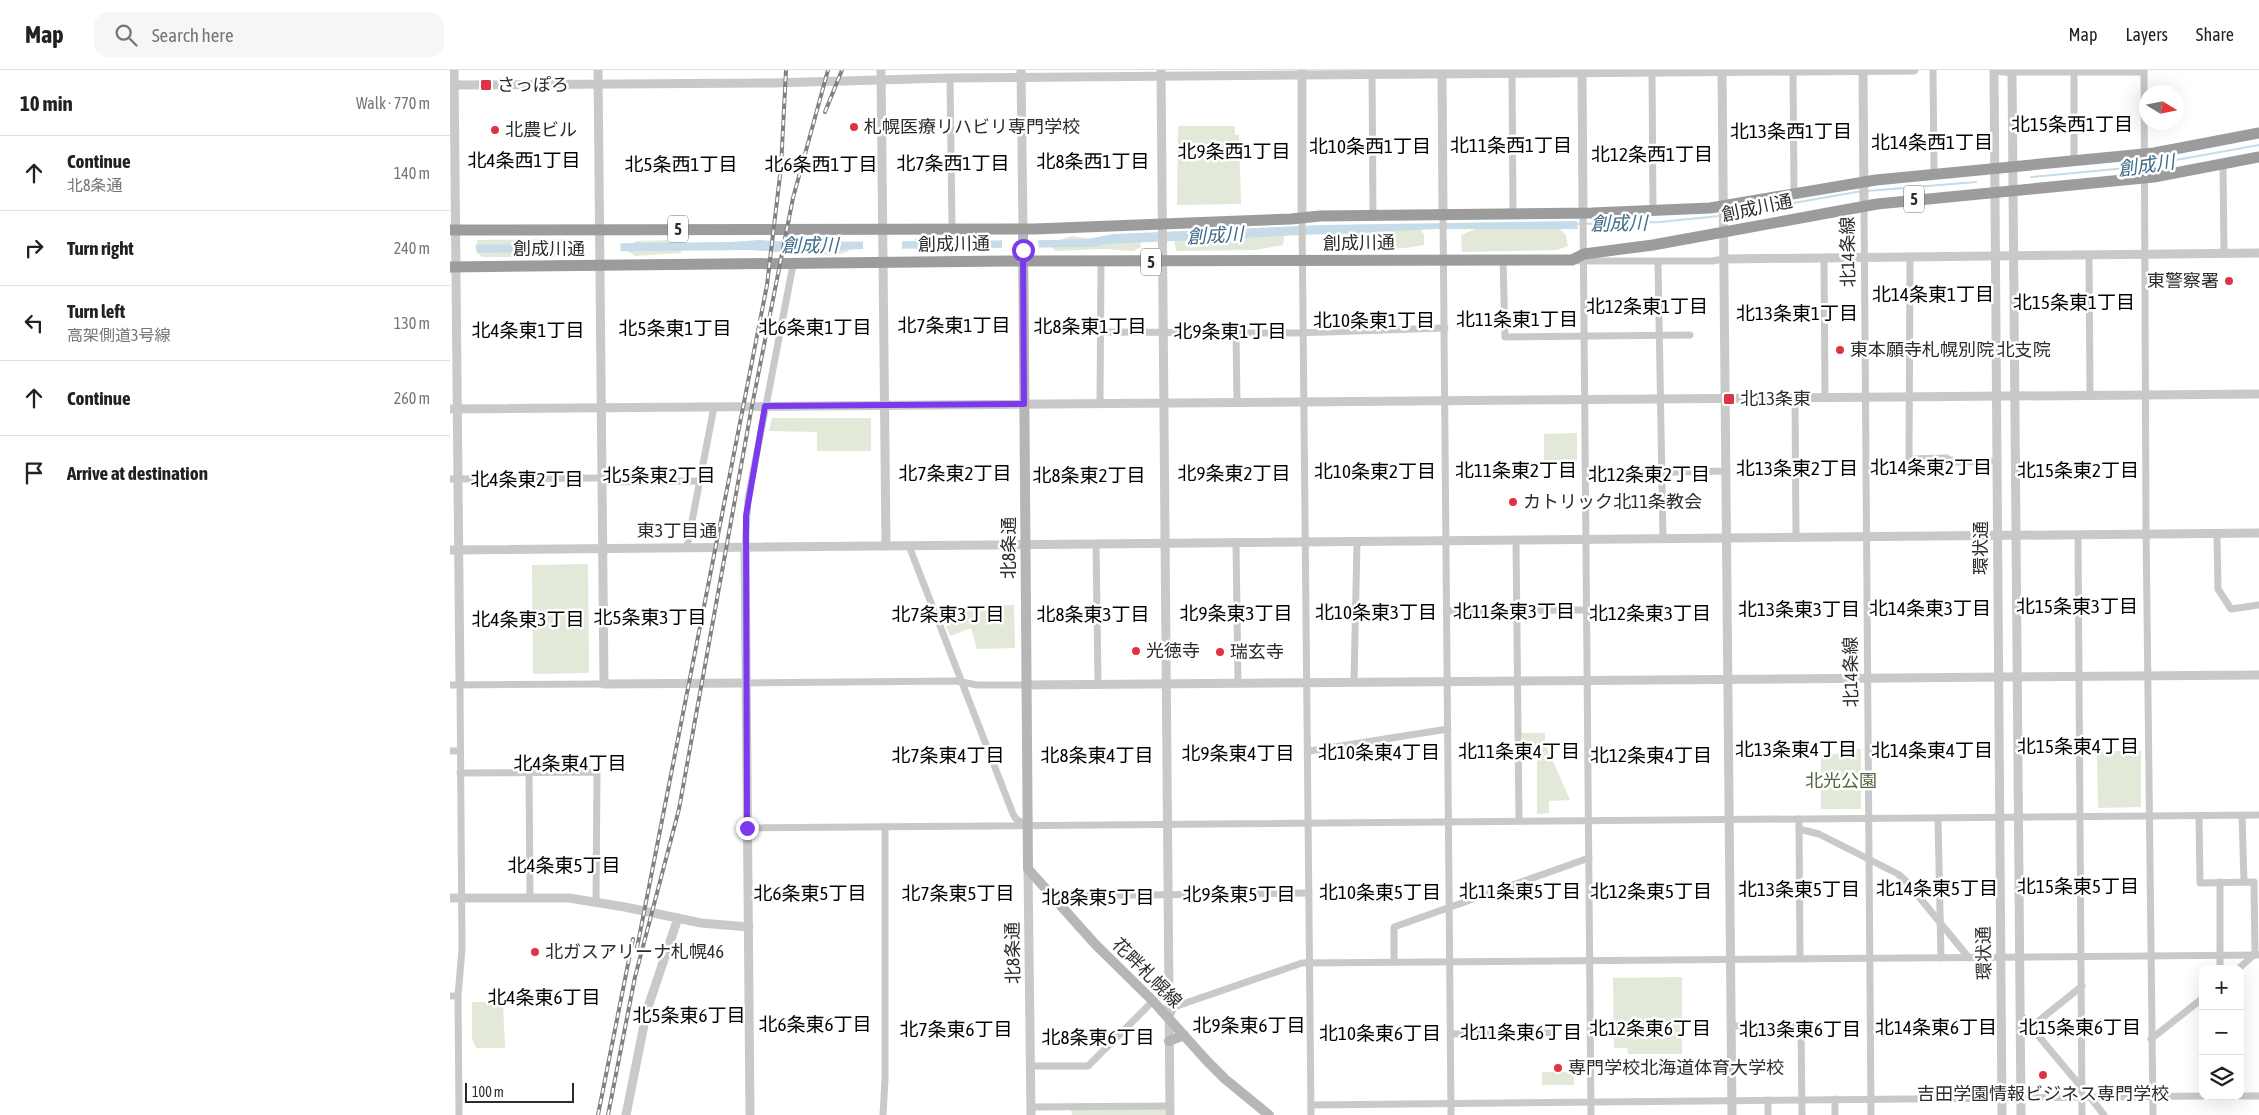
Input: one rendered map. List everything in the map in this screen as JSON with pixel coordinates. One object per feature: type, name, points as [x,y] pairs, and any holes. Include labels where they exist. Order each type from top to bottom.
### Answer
[{"type":"highway","name":"創成川通","points":[[454,264],[600,261],[793,265],[883,258],[1023,256],[1101,262],[1580,259],[1653,245],[1794,194],[1934,174],[2144,158],[2259,133]]},
{"type":"highway","name":"創成川通","points":[[454,233],[882,233],[952,228],[1023,233],[1162,227],[1302,227],[1373,216],[1443,219],[1513,214],[1583,217],[1653,211],[1724,218],[1864,202],[2014,192],[2223,164],[2259,157]]},
{"type":"main road","name":"北8条通","points":[[1023,233],[1028,869]]},
{"type":"main road","name":"花畔札幌線","points":[[1028,869],[1095,944],[1153,1001],[1225,1079],[1269,1115]]},
{"type":"main road","points":[[1169,1041],[1184,1035]]},
{"type":"street","points":[[454,70],[452,85],[455,685],[460,751],[462,898],[462,949],[458,996],[460,1115]]},
{"type":"street","points":[[598,70],[604,684]]},
{"type":"street","points":[[881,70],[886,546]]},
{"type":"street","points":[[1793,70],[1794,194]]},
{"type":"street","points":[[1863,70],[1864,202]]},
{"type":"street","points":[[452,85],[881,80],[953,75],[1021,74],[1914,70]]},
{"type":"street","points":[[1933,70],[1934,174]]},
{"type":"street","points":[[1994,70],[2144,71],[2146,536],[2153,1115]]},
{"type":"street","name":"環状通","points":[[1994,70],[2002,1115]]},
{"type":"street","points":[[1582,71],[1584,230],[1580,259],[1585,400],[1591,1115]]},
{"type":"street","points":[[1652,71],[1653,211]]},
{"type":"street","points":[[1722,71],[1732,1115]]},
{"type":"street","name":"環状通","points":[[2012,71],[2021,1115]]},
{"type":"street","points":[[2074,71],[2074,162]]},
{"type":"street","points":[[1372,72],[1373,216]]},
{"type":"street","points":[[1442,72],[1451,1115]]},
{"type":"street","points":[[1512,72],[1513,214]]},
{"type":"street","points":[[1031,1111],[1170,1110],[1161,73]]},
{"type":"street","points":[[1302,73],[1302,261],[1307,542],[1311,1115]]},
{"type":"street","name":"北8条通","points":[[1021,74],[1023,233]]},
{"type":"street","points":[[952,228],[953,75]]},
{"type":"street","points":[[2223,164],[2224,253]]},
{"type":"street","name":"北14条線","points":[[1864,202],[1871,1115]]},
{"type":"street","points":[[1580,259],[1658,262],[1824,257],[2259,253]]},
{"type":"street","points":[[2089,254],[2090,395]]},
{"type":"street","points":[[1910,256],[1909,459],[1946,458],[1954,462],[1996,461]]},
{"type":"street","points":[[1824,257],[1825,397]]},
{"type":"street","points":[[1503,259],[1505,337],[1690,335]]},
{"type":"street","points":[[1100,403],[1101,262]]},
{"type":"street","points":[[1658,262],[1663,539]]},
{"type":"street","points":[[750,1115],[745,548],[748,499],[793,265]]},
{"type":"street","points":[[1101,332],[1303,332],[1445,328]]},
{"type":"street","points":[[1236,332],[1237,403]]},
{"type":"street","points":[[454,409],[2259,394]]},
{"type":"street","points":[[1795,398],[1796,538]]},
{"type":"street","points":[[687,547],[714,407]]},
{"type":"street","points":[[1631,473],[1726,472]]},
{"type":"street","points":[[454,479],[700,481]]},
{"type":"street","name":"東3丁目通","points":[[454,550],[2146,536],[2259,533]]},
{"type":"street","points":[[2217,534],[2218,589],[2231,609],[2259,605]]},
{"type":"street","points":[[2078,536],[2082,1088]]},
{"type":"street","points":[[1516,541],[1519,821]]},
{"type":"street","points":[[1354,682],[1357,542]]},
{"type":"street","points":[[1236,543],[1238,684]]},
{"type":"street","points":[[1096,544],[1098,684]]},
{"type":"street","points":[[909,546],[1013,814],[1016,819],[1027,826]]},
{"type":"street","points":[[1448,611],[1587,610]]},
{"type":"street","points":[[455,685],[746,683],[962,683],[977,685],[1238,684],[2259,675]]},
{"type":"street","points":[[1309,751],[1448,728]]},
{"type":"street","points":[[450,751],[460,751]]},
{"type":"street","points":[[529,772],[530,897]]},
{"type":"street","points":[[460,773],[597,772],[596,902]]},
{"type":"street","points":[[2242,815],[2244,882]]},
{"type":"street","points":[[747,828],[2259,815]]},
{"type":"street","points":[[2199,816],[2200,882],[2254,882],[2257,954]]},
{"type":"street","points":[[1799,819],[1800,959]]},
{"type":"street","points":[[1938,819],[1941,958]]},
{"type":"street","points":[[883,1115],[885,1079],[885,827]]},
{"type":"street","points":[[1799,829],[1819,834],[1870,859],[1906,881],[1969,958]]},
{"type":"street","points":[[1394,962],[1394,928],[1589,858]]},
{"type":"street","name":"北8条通","points":[[1028,869],[1031,1111]]},
{"type":"street","points":[[2220,882],[2220,965]]},
{"type":"street","points":[[1053,896],[1309,893]]},
{"type":"street","points":[[450,898],[569,898],[701,923],[748,927]]},
{"type":"street","points":[[626,1115],[647,1010],[678,918]]},
{"type":"street","points":[[1169,1018],[1174,1007],[1302,963],[1730,961],[2220,956],[2257,954]]},
{"type":"street","points":[[2243,965],[2257,954]]},
{"type":"street","points":[[2031,1027],[2082,986]]},
{"type":"street","points":[[450,996],[458,996]]},
{"type":"street","points":[[1031,1066],[1088,1066],[1153,1001]]},
{"type":"street","points":[[2152,1039],[2199,1001]]},
{"type":"street","points":[[2020,1014],[2082,1088],[2086,1097],[2104,1115]]},
{"type":"street","points":[[1731,1026],[1801,1026],[1802,1115]]},
{"type":"street","points":[[1451,1034],[1553,1033]]},
{"type":"street","points":[[450,1074],[459,1074]]},
{"type":"street","points":[[1311,1105],[2199,1096]]},
{"type":"street","points":[[2244,1096],[2259,1096]]},
{"type":"street","points":[[2082,1115],[2086,1097]]},
{"type":"street","points":[[1835,1099],[1835,1115]]},
{"type":"street","points":[[1768,1100],[1768,1115]]},
{"type":"green space","points":[[1178,126],[1235,126],[1235,135],[1239,135],[1241,204],[1177,205]]},
{"type":"green space","points":[[1340,227],[1420,229],[1424,235],[1424,245],[1374,250],[1323,249],[1323,238]]},
{"type":"green space","points":[[1478,228],[1559,228],[1566,235],[1568,246],[1557,250],[1462,252],[1461,235]]},
{"type":"green space","points":[[1199,233],[1284,236],[1283,245],[1256,250],[1176,251],[1174,241]]},
{"type":"green space","points":[[1072,236],[1091,239],[1140,239],[1141,247],[1133,251],[1103,249],[1055,251],[1049,243]]},
{"type":"green space","points":[[915,238],[958,240],[978,238],[986,239],[990,243],[960,247],[937,254],[916,252]]},
{"type":"green space","points":[[576,239],[582,244],[477,245],[477,240]]},
{"type":"green space","points":[[817,239],[843,241],[849,251],[830,255],[811,251],[800,245]]},
{"type":"green space","points":[[636,241],[683,241],[686,245],[680,253],[635,256],[624,249]]},
{"type":"green space","points":[[476,252],[581,252],[581,257],[482,257]]},
{"type":"green space","points":[[772,418],[871,418],[871,451],[817,451],[817,432],[769,431]]},
{"type":"green space","points":[[1577,433],[1577,462],[1544,461],[1544,434]]},
{"type":"green space","points":[[588,564],[589,673],[533,674],[532,565]]},
{"type":"green space","points":[[1014,605],[1015,648],[977,649],[971,628],[950,636],[943,619],[962,612],[962,606]]},
{"type":"green space","points":[[1522,733],[1545,733],[1545,743],[1570,800],[1549,801],[1549,813],[1537,814],[1537,750],[1522,749]]},
{"type":"green space","name":"北光公園","points":[[1840,748],[1861,749],[1861,809],[1821,809],[1821,754],[1839,754]]},
{"type":"green space","points":[[2097,751],[2141,751],[2141,807],[2098,808]]},
{"type":"green space","points":[[1682,977],[1682,1054],[1628,1054],[1627,1048],[1614,1048],[1613,978]]},
{"type":"green space","points":[[472,1002],[503,1002],[505,1048],[476,1048],[472,1038]]},
{"type":"green space","points":[[1542,1072],[1574,1072],[1574,1085],[1542,1085]]},
{"type":"green space","points":[[1165,1109],[1165,1115],[1072,1115],[1071,1110]]},
{"type":"water","points":[[1577,221],[1578,229],[1437,229],[1106,244],[1093,247],[862,249],[792,253],[750,250],[450,253],[450,245],[730,242],[759,240],[800,242],[1059,240],[1087,239],[1113,234],[1322,225]]},
{"type":"pier","points":[[1002,238],[1038,238],[1039,249],[1002,250]]},
{"type":"pier","points":[[863,239],[902,239],[902,250],[863,250]]},
{"type":"pier","points":[[579,241],[620,241],[621,254],[581,255]]},
{"type":"pier","points":[[475,242],[477,255],[450,256],[450,243]]},
{"type":"waterway","name":"創成川","points":[[2031,177],[2137,167],[2259,145]]},
{"type":"waterway","name":"創成川","points":[[1867,191],[1976,182]]},
{"type":"waterway","name":"創成川","points":[[1726,215],[1862,191]]},
{"type":"waterway","name":"創成川","points":[[1577,224],[1660,222],[1719,216]]},
{"type":"railway","points":[[637,948],[767,285],[781,167],[786,70]]},
{"type":"railway","points":[[608,1115],[635,977],[679,809],[751,411],[793,198],[828,70]]},
{"type":"railway","points":[[825,112],[842,70]]},
{"type":"railway","points":[[598,1115],[633,939]]},
{"type":"place","name":"さっぽろ","points":[[486,85]]},
{"type":"place","name":"札幌医療リハビリ専門学校","points":[[854,127]]},
{"type":"place","name":"北農ビル","points":[[495,130]]},
{"type":"place","name":"東警察署","points":[[2229,281]]},
{"type":"place","name":"東本願寺札幌別院 北支院","points":[[1840,350]]},
{"type":"place","name":"北13条東","points":[[1729,399]]},
{"type":"place","name":"カトリック北11条教会","points":[[1513,502]]},
{"type":"place","name":"光徳寺","points":[[1136,651]]},
{"type":"place","name":"瑞玄寺","points":[[1220,652]]},
{"type":"place","name":"北ガスアリーナ札幌46","points":[[535,952]]},
{"type":"place","name":"専門学校北海道体育大学校","points":[[1558,1068]]},
{"type":"place","name":"吉田学園情報ビジネス専門学校","points":[[2043,1075]]},
{"type":"district","name":"北15条西1丁目","points":[[2072,124]]},
{"type":"district","name":"北13条西1丁目","points":[[1791,131]]},
{"type":"district","name":"北14条西1丁目","points":[[1932,142]]},
{"type":"district","name":"北11条西1丁目","points":[[1511,145]]},
{"type":"district","name":"北10条西1丁目","points":[[1370,146]]},
{"type":"district","name":"北9条西1丁目","points":[[1234,151]]},
{"type":"district","name":"北12条西1丁目","points":[[1652,154]]},
{"type":"district","name":"北4条西1丁目","points":[[524,160]]},
{"type":"district","name":"北8条西1丁目","points":[[1093,161]]},
{"type":"district","name":"北7条西1丁目","points":[[953,163]]},
{"type":"district","name":"北5条西1丁目","points":[[681,164]]},
{"type":"district","name":"北6条西1丁目","points":[[821,164]]},
{"type":"district","name":"北14条東1丁目","points":[[1933,294]]},
{"type":"district","name":"北15条東1丁目","points":[[2074,302]]},
{"type":"district","name":"北12条東1丁目","points":[[1647,306]]},
{"type":"district","name":"北13条東1丁目","points":[[1797,313]]},
{"type":"district","name":"北11条東1丁目","points":[[1517,319]]},
{"type":"district","name":"北10条東1丁目","points":[[1374,320]]},
{"type":"district","name":"北7条東1丁目","points":[[954,325]]},
{"type":"district","name":"北8条東1丁目","points":[[1090,326]]},
{"type":"district","name":"北6条東1丁目","points":[[815,327]]},
{"type":"district","name":"北5条東1丁目","points":[[675,328]]},
{"type":"district","name":"北4条東1丁目","points":[[528,330]]},
{"type":"district","name":"北9条東1丁目","points":[[1230,331]]},
{"type":"district","name":"北14条東2丁目","points":[[1931,467]]},
{"type":"district","name":"北13条東2丁目","points":[[1797,468]]},
{"type":"district","name":"北11条東2丁目","points":[[1516,470]]},
{"type":"district","name":"北15条東2丁目","points":[[2078,470]]},
{"type":"district","name":"北10条東2丁目","points":[[1375,471]]},
{"type":"district","name":"北7条東2丁目","points":[[955,473]]},
{"type":"district","name":"北9条東2丁目","points":[[1234,473]]},
{"type":"district","name":"北12条東2丁目","points":[[1649,474]]},
{"type":"district","name":"北5条東2丁目","points":[[659,475]]},
{"type":"district","name":"北8条東2丁目","points":[[1089,475]]},
{"type":"district","name":"北4条東2丁目","points":[[527,479]]},
{"type":"district","name":"北15条東3丁目","points":[[2077,606]]},
{"type":"district","name":"北14条東3丁目","points":[[1930,608]]},
{"type":"district","name":"北13条東3丁目","points":[[1799,609]]},
{"type":"district","name":"北11条東3丁目","points":[[1514,611]]},
{"type":"district","name":"北10条東3丁目","points":[[1376,612]]},
{"type":"district","name":"北9条東3丁目","points":[[1236,613]]},
{"type":"district","name":"北12条東3丁目","points":[[1650,613]]},
{"type":"district","name":"北7条東3丁目","points":[[948,614]]},
{"type":"district","name":"北8条東3丁目","points":[[1093,614]]},
{"type":"district","name":"北5条東3丁目","points":[[650,617]]},
{"type":"district","name":"北4条東3丁目","points":[[528,619]]},
{"type":"district","name":"北15条東4丁目","points":[[2078,746]]},
{"type":"district","name":"北13条東4丁目","points":[[1796,749]]},
{"type":"district","name":"北14条東4丁目","points":[[1932,750]]},
{"type":"district","name":"北11条東4丁目","points":[[1519,751]]},
{"type":"district","name":"北10条東4丁目","points":[[1379,752]]},
{"type":"district","name":"北9条東4丁目","points":[[1238,753]]},
{"type":"district","name":"北7条東4丁目","points":[[948,755]]},
{"type":"district","name":"北8条東4丁目","points":[[1097,755]]},
{"type":"district","name":"北12条東4丁目","points":[[1651,755]]},
{"type":"district","name":"北4条東4丁目","points":[[570,763]]},
{"type":"district","name":"北4条東5丁目","points":[[564,865]]},
{"type":"district","name":"北15条東5丁目","points":[[2078,886]]},
{"type":"district","name":"北14条東5丁目","points":[[1937,888]]},
{"type":"district","name":"北13条東5丁目","points":[[1799,889]]},
{"type":"district","name":"北11条東5丁目","points":[[1520,891]]},
{"type":"district","name":"北12条東5丁目","points":[[1651,891]]},
{"type":"district","name":"北10条東5丁目","points":[[1380,892]]},
{"type":"district","name":"北6条東5丁目","points":[[810,893]]},
{"type":"district","name":"北7条東5丁目","points":[[958,893]]},
{"type":"district","name":"北9条東5丁目","points":[[1239,894]]},
{"type":"district","name":"北8条東5丁目","points":[[1098,897]]},
{"type":"district","name":"北4条東6丁目","points":[[544,997]]},
{"type":"district","name":"北5条東6丁目","points":[[689,1015]]},
{"type":"district","name":"北6条東6丁目","points":[[815,1024]]},
{"type":"district","name":"北9条東6丁目","points":[[1249,1025]]},
{"type":"district","name":"北14条東6丁目","points":[[1936,1027]]},
{"type":"district","name":"北15条東6丁目","points":[[2080,1027]]},
{"type":"district","name":"北12条東6丁目","points":[[1650,1028]]},
{"type":"district","name":"北7条東6丁目","points":[[956,1029]]},
{"type":"district","name":"北13条東6丁目","points":[[1800,1029]]},
{"type":"district","name":"北11条東6丁目","points":[[1521,1032]]},
{"type":"district","name":"北10条東6丁目","points":[[1380,1033]]},
{"type":"district","name":"北8条東6丁目","points":[[1098,1037]]},
{"type":"route","points":[[747,828],[746,516],[765,406],[1024,404],[1023,250]]}]
